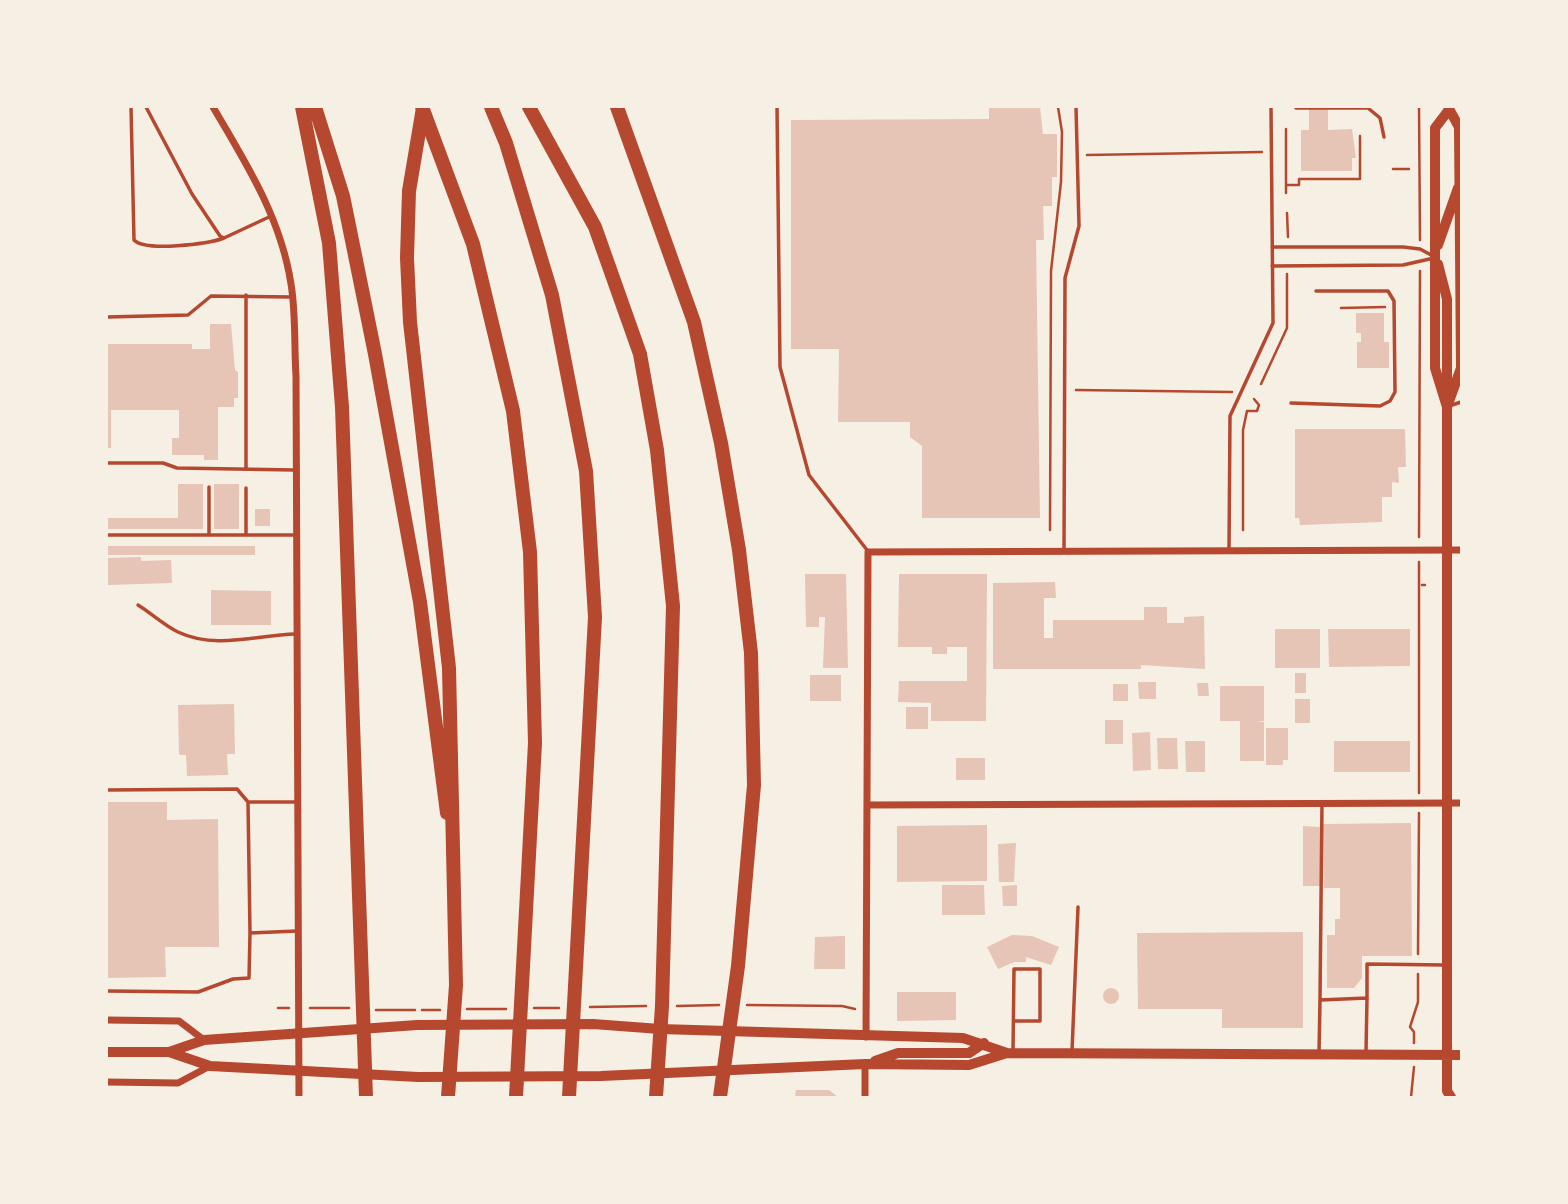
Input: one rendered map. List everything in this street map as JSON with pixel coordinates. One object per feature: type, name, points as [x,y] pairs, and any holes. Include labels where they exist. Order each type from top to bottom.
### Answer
[{"type":"highway","points":[[302,107],[328,243],[342,407],[366,1029],[366,1097]]},
{"type":"highway","points":[[315,107],[345,208],[375,354],[420,602],[438,724],[443,793],[454,848]]},
{"type":"highway","points":[[423,107],[409,191],[407,271],[410,322],[449,668],[456,985],[448,1097]]},
{"type":"highway","points":[[423,107],[473,244],[513,411],[530,552],[535,743],[516,1097]]},
{"type":"highway","points":[[491,107],[506,143],[552,295],[586,471],[594,617],[569,1097]]},
{"type":"highway","points":[[529,107],[595,227],[640,354],[657,450],[673,606],[656,1097]]},
{"type":"highway","points":[[617,107],[694,321],[721,443],[739,550],[751,653],[754,785],[738,966],[720,1097]]},
{"type":"main road","points":[[1447,407],[1461,368],[1459,127],[1448,109],[1435,128],[1435,257],[1444,279],[1447,299],[1447,407],[1447,1095]]},
{"type":"main road","points":[[1435,257],[1452,200],[1460,184]]},
{"type":"main road","points":[[169,1052],[204,1040],[417,1025],[593,1024],[866,1037],[963,1038],[1010,1053]]},
{"type":"main road","points":[[865,1064],[898,1053],[969,1053],[984,1043]]},
{"type":"main road","points":[[107,1052],[169,1052],[210,1066],[299,1072],[575,1077],[865,1064],[968,1065],[1010,1053],[1461,1055]]},
{"type":"street","points":[[213,107],[262,190],[282,246],[292,297],[298,634],[299,1097]]},
{"type":"street","points":[[866,1037],[868,552],[1461,550]]},
{"type":"street","points":[[867,805],[1461,803]]},
{"type":"street","points":[[107,1020],[179,1021],[204,1040]]},
{"type":"street","points":[[865,1064],[865,1097]]},
{"type":"street","points":[[107,1082],[178,1083],[210,1066]]},
{"type":"lane","points":[[131,107],[134,240],[144,246],[211,243],[271,215]]},
{"type":"lane","points":[[146,107],[192,194],[214,230],[224,238]]},
{"type":"lane","points":[[777,107],[780,367],[810,475],[868,552]]},
{"type":"lane","points":[[1064,550],[1065,278],[1079,226],[1076,107]]},
{"type":"lane","points":[[1229,551],[1230,416],[1273,323],[1271,107]]},
{"type":"lane","points":[[1296,108],[1368,108],[1380,118],[1384,137]]},
{"type":"lane","points":[[1448,109],[1461,111]]},
{"type":"lane","points":[[1272,247],[1403,247],[1420,249],[1435,257]]},
{"type":"lane","points":[[1272,266],[1403,265],[1435,257]]},
{"type":"lane","points":[[1291,403],[1380,406],[1390,401],[1395,392],[1394,307],[1388,291],[1316,291]]},
{"type":"lane","points":[[246,295],[246,469]]},
{"type":"lane","points":[[107,317],[188,315],[211,296],[292,297]]},
{"type":"lane","points":[[1447,407],[1461,402]]},
{"type":"lane","points":[[107,463],[296,470]]},
{"type":"lane","points":[[209,487],[209,535]]},
{"type":"lane","points":[[246,488],[246,535]]},
{"type":"lane","points":[[107,535],[297,535]]},
{"type":"lane","points":[[138,605],[177,632],[205,640],[248,641],[269,635],[298,634]]},
{"type":"lane","points":[[107,790],[237,789],[248,802],[250,933],[249,978],[233,979],[198,992],[107,991]]},
{"type":"lane","points":[[248,802],[299,802]]},
{"type":"lane","points":[[1319,1055],[1322,802]]},
{"type":"lane","points":[[1072,1053],[1078,907]]},
{"type":"lane","points":[[250,933],[300,931]]},
{"type":"lane","points":[[1366,1055],[1367,964],[1447,965]]},
{"type":"lane","points":[[1010,1053],[1014,1021],[1014,969],[1040,970],[1040,1021],[1014,1021]]},
{"type":"lane","points":[[1320,1000],[1367,998]]},
{"type":"path","points":[[1419,107],[1419,232]]},
{"type":"path","points":[[1286,129],[1286,193]]},
{"type":"path","points":[[1286,185],[1299,185],[1299,179],[1360,179],[1360,136]]},
{"type":"path","points":[[1058,156],[1262,152]]},
{"type":"path","points":[[1393,169],[1409,169]]},
{"type":"path","points":[[1287,213],[1287,237],[1301,237]]},
{"type":"path","points":[[1419,282],[1419,531]]},
{"type":"path","points":[[1341,308],[1394,307]]},
{"type":"path","points":[[1076,390],[1232,392]]},
{"type":"path","points":[[1243,530],[1243,430],[1247,411],[1257,411],[1259,405],[1252,400]]},
{"type":"path","points":[[1419,569],[1419,783]]},
{"type":"path","points":[[1410,1030],[1418,1002],[1419,818]]},
{"type":"path","points":[[684,1006],[725,1005]]},
{"type":"path","points":[[739,1005],[842,1006],[845,1009]]},
{"type":"path","points":[[321,1008],[348,1008]]},
{"type":"path","points":[[1410,1091],[1411,1097]]},
{"type":"building","points":[[989,107],[1040,107],[1043,134],[1057,134],[1057,177],[1052,177],[1052,206],[1043,206],[1044,240],[1036,240],[1040,518],[922,518],[922,446],[910,437],[910,422],[838,422],[839,349],[791,349],[791,120],[989,119]]},
{"type":"building","points":[[1309,107],[1328,107],[1328,130],[1352,129],[1356,158],[1352,158],[1352,171],[1301,171],[1301,130],[1309,130]]},
{"type":"building","points":[[1356,313],[1384,313],[1384,342],[1389,342],[1389,368],[1357,368],[1357,342],[1361,342],[1361,333],[1356,333]]},
{"type":"building","points":[[210,324],[231,324],[235,370],[238,372],[238,398],[234,398],[234,407],[218,407],[218,460],[204,460],[204,455],[172,455],[172,438],[179,438],[179,410],[111,410],[111,448],[107,448],[107,344],[192,344],[192,349],[210,349]]},
{"type":"building","points":[[1295,429],[1405,429],[1406,467],[1398,467],[1399,483],[1392,482],[1392,497],[1382,497],[1382,522],[1300,525],[1299,518],[1295,518]]},
{"type":"building","points":[[178,484],[203,484],[203,529],[107,529],[107,518],[178,518]]},
{"type":"building","points":[[214,484],[239,484],[239,529],[214,529]]},
{"type":"building","points":[[255,509],[270,509],[270,526],[255,526]]},
{"type":"building","points":[[107,546],[255,546],[255,555],[107,555]]},
{"type":"building","points":[[141,557],[141,561],[171,560],[172,583],[107,585],[107,558]]},
{"type":"building","points":[[805,574],[846,574],[848,668],[823,668],[825,617],[819,617],[819,627],[806,627]]},
{"type":"building","points":[[899,574],[987,574],[986,721],[931,721],[931,703],[898,702],[899,681],[967,681],[967,647],[947,647],[947,654],[932,654],[932,647],[898,647]]},
{"type":"building","points":[[1055,582],[1056,598],[1044,598],[1044,638],[1053,638],[1053,620],[1144,620],[1144,607],[1167,607],[1167,623],[1184,623],[1184,617],[1204,616],[1205,669],[1141,665],[1141,669],[993,669],[993,583]]},
{"type":"building","points":[[211,590],[271,591],[271,625],[211,625]]},
{"type":"building","points":[[1275,629],[1320,629],[1320,668],[1275,668]]},
{"type":"building","points":[[1328,629],[1410,629],[1410,666],[1329,667]]},
{"type":"building","points":[[1295,673],[1306,673],[1306,693],[1295,693]]},
{"type":"building","points":[[810,675],[841,675],[841,701],[810,701]]},
{"type":"building","points":[[1138,682],[1156,682],[1156,699],[1139,699]]},
{"type":"building","points":[[1197,683],[1208,683],[1209,696],[1198,696]]},
{"type":"building","points":[[1113,684],[1128,684],[1128,701],[1113,701]]},
{"type":"building","points":[[1220,686],[1264,686],[1264,721],[1256,722],[1264,722],[1264,761],[1240,761],[1240,721],[1220,721]]},
{"type":"building","points":[[1295,699],[1310,699],[1310,723],[1295,723]]},
{"type":"building","points":[[234,704],[235,754],[227,754],[228,775],[187,776],[186,755],[179,755],[178,705]]},
{"type":"building","points":[[906,707],[928,707],[928,729],[906,729]]},
{"type":"building","points":[[1105,720],[1123,720],[1123,744],[1105,744]]},
{"type":"building","points":[[1266,728],[1288,728],[1288,760],[1283,760],[1283,765],[1266,765]]},
{"type":"building","points":[[1150,732],[1151,770],[1133,771],[1132,733]]},
{"type":"building","points":[[1157,738],[1177,738],[1178,769],[1158,769]]},
{"type":"building","points":[[1185,741],[1205,741],[1205,772],[1186,772]]},
{"type":"building","points":[[1334,741],[1410,741],[1410,772],[1334,772]]},
{"type":"building","points":[[956,758],[985,758],[985,780],[956,780]]},
{"type":"building","points":[[107,802],[167,802],[167,820],[218,819],[219,947],[165,947],[166,977],[107,978]]},
{"type":"building","points":[[1411,823],[1412,956],[1362,956],[1362,978],[1354,988],[1327,988],[1327,935],[1335,935],[1335,919],[1340,919],[1340,888],[1324,888],[1323,824]]},
{"type":"building","points":[[987,825],[987,881],[897,882],[897,826]]},
{"type":"building","points":[[1303,826],[1320,827],[1320,886],[1303,886]]},
{"type":"building","points":[[1016,843],[1014,882],[999,882],[998,844]]},
{"type":"building","points":[[942,885],[984,885],[985,915],[942,915]]},
{"type":"building","points":[[1017,885],[1017,906],[1003,906],[1002,886]]},
{"type":"building","points":[[1303,932],[1303,1028],[1222,1028],[1222,1009],[1138,1009],[1137,933]]},
{"type":"building","points":[[1012,935],[1032,936],[1059,947],[1051,965],[1026,957],[1026,962],[1014,962],[998,969],[987,947]]},
{"type":"building","points":[[845,936],[845,969],[814,969],[815,937]]},
{"type":"building","points":[[1111,988],[1117,990],[1117,1002],[1111,1004],[1105,1002],[1103,996],[1105,990]]},
{"type":"building","points":[[897,992],[956,992],[956,1020],[897,1021]]},
{"type":"building","points":[[796,1090],[829,1090],[838,1097],[795,1097]]}]
